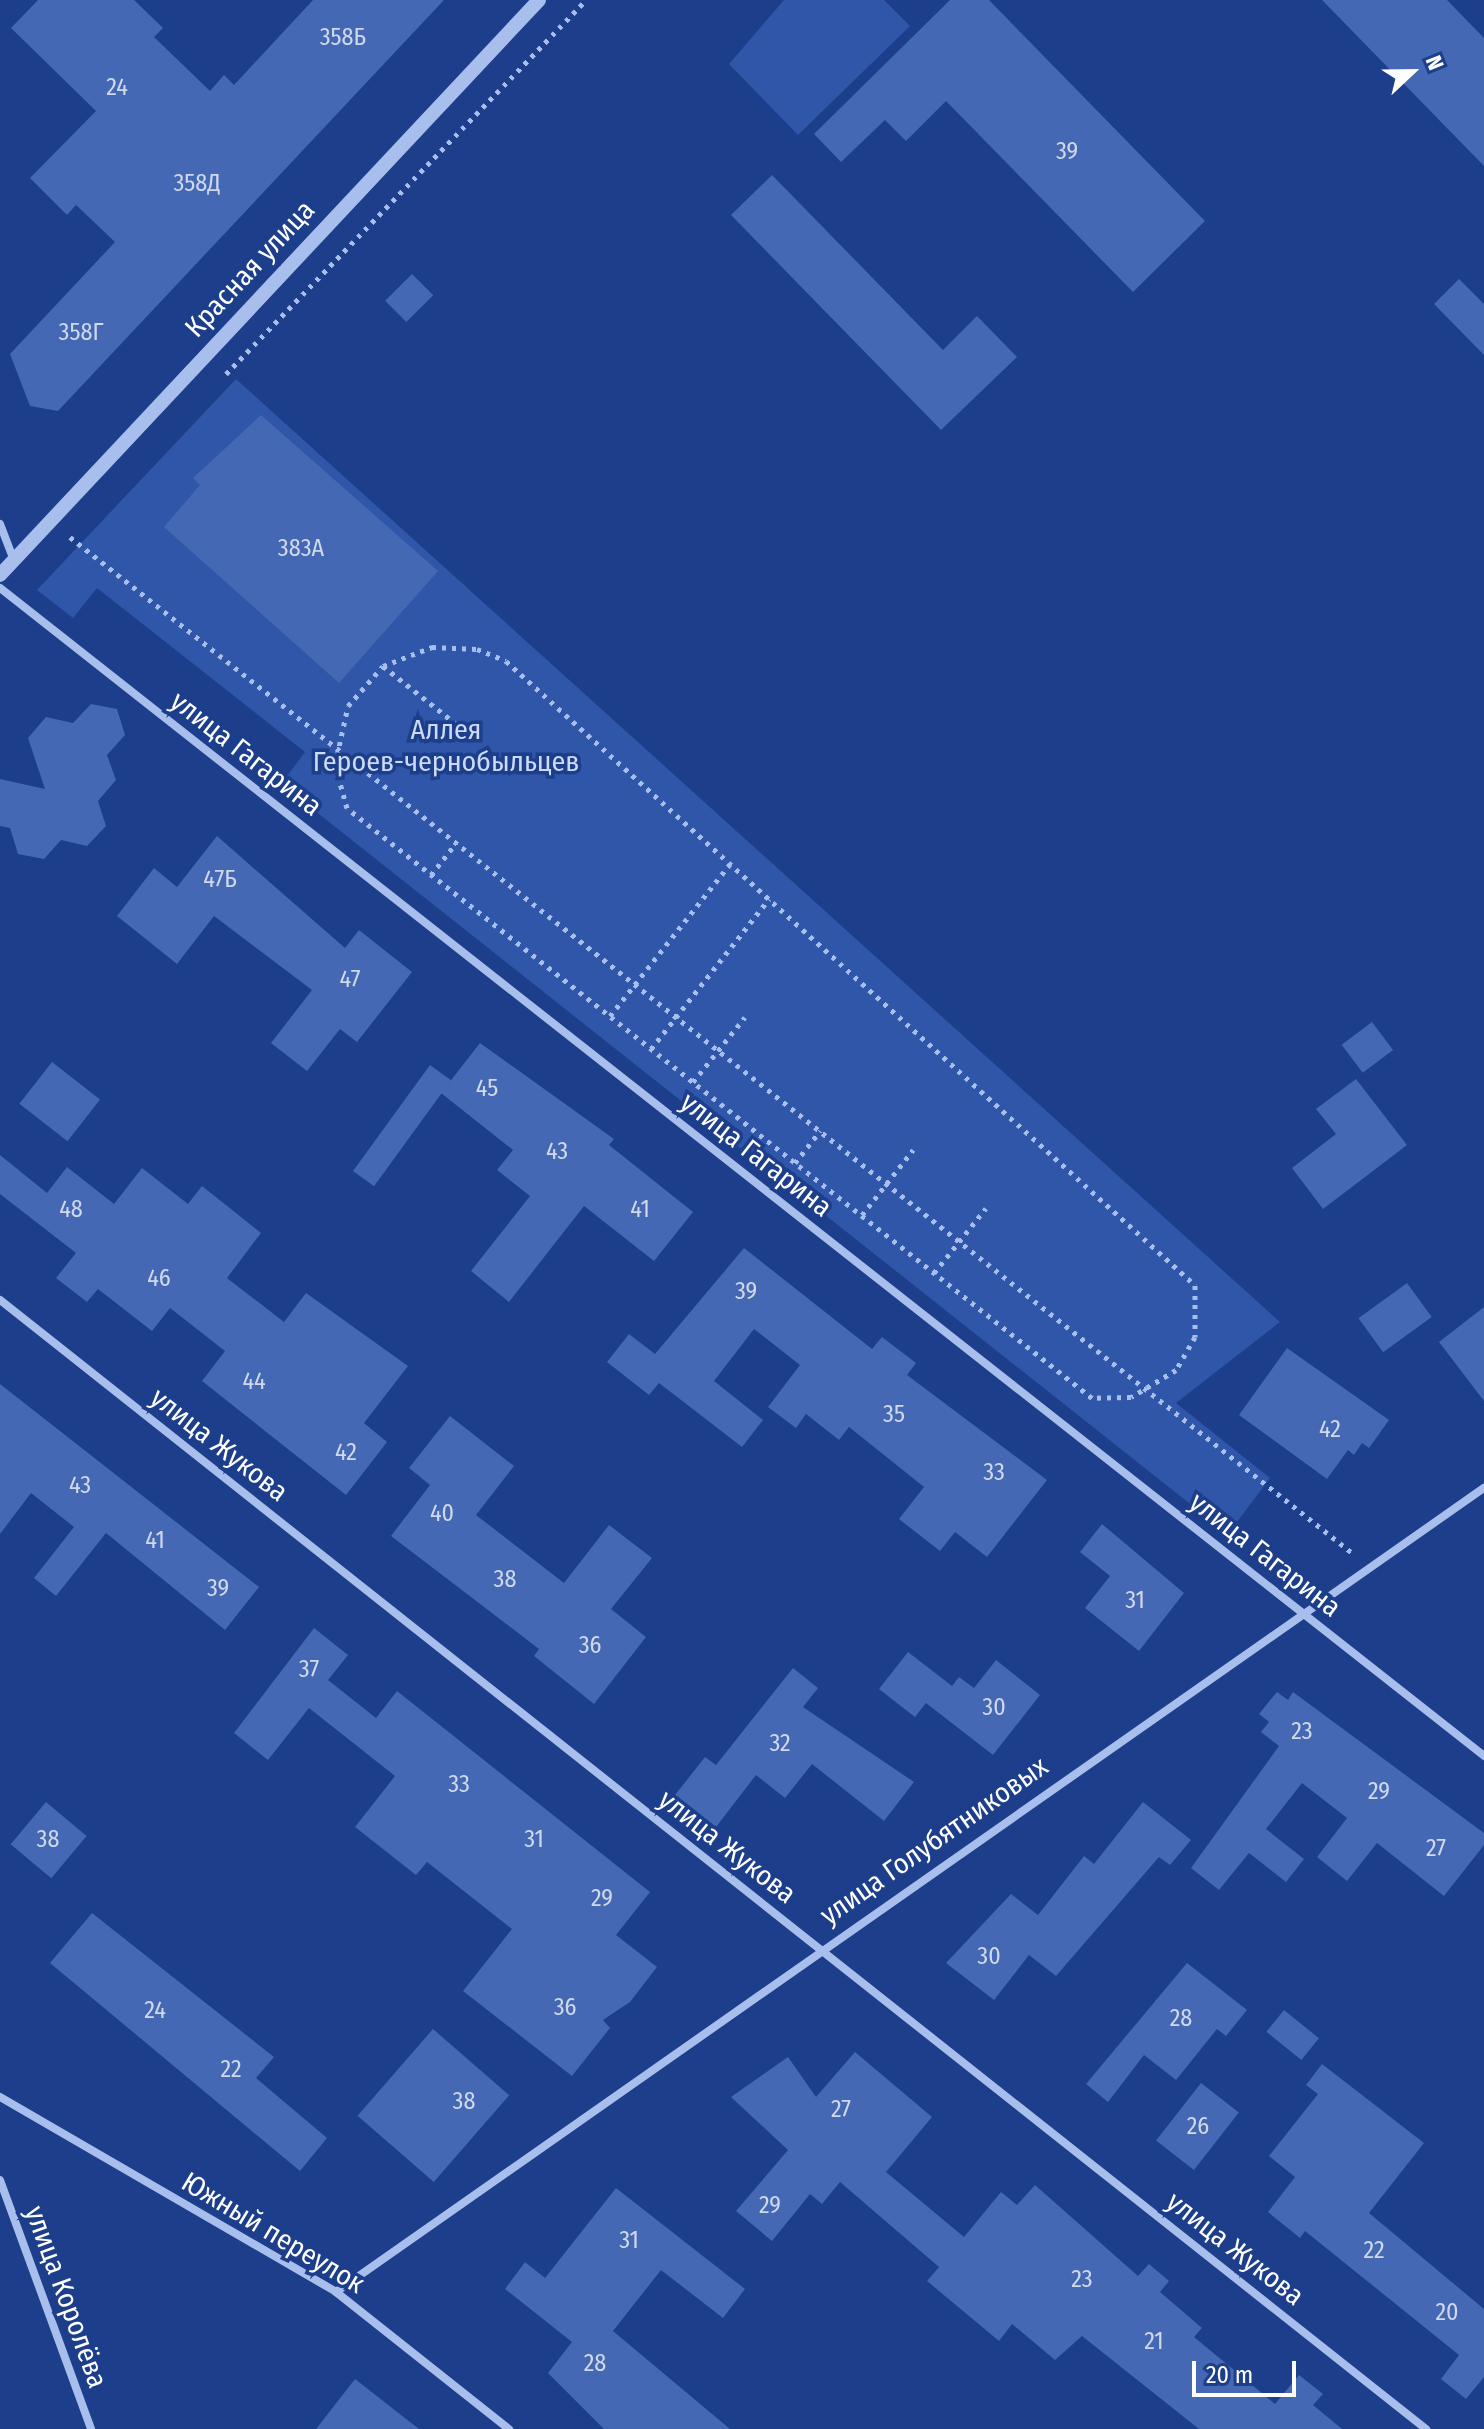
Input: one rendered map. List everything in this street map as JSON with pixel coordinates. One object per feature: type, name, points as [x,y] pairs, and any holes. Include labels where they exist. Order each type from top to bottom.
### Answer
[{"type":"street","name":"Красная улица","points":[[0,575],[539,0]]},
{"type":"street","points":[[0,524],[14,560]]},
{"type":"street","name":"улица Гагарина","points":[[0,588],[1484,1756]]},
{"type":"street","name":"улица Жукова","points":[[0,1300],[1426,2429]]},
{"type":"street","name":"улица Голубятниковых","points":[[336,2292],[1300,1611],[1484,1488]]},
{"type":"street","name":"Южный переулок","points":[[0,2097],[336,2292],[509,2429]]},
{"type":"street","name":"улица Королёва","points":[[0,2180],[91,2429]]},
{"type":"path","points":[[224,377],[586,0]]},
{"type":"path","points":[[60,547],[81,526]]},
{"type":"path","points":[[70,537],[1368,1565]]},
{"type":"path","points":[[447,646],[506,661],[1195,1285],[1198,1324],[1190,1349],[1148,1391],[1092,1398],[347,808],[336,748],[348,706],[383,666],[447,646]]},
{"type":"path","points":[[383,666],[470,735]]},
{"type":"path","points":[[431,875],[456,843]]},
{"type":"path","points":[[610,1016],[730,864]]},
{"type":"path","points":[[651,1049],[769,899]]},
{"type":"path","points":[[693,1082],[745,1017]]},
{"type":"path","points":[[795,1163],[820,1131]]},
{"type":"path","points":[[862,1216],[913,1150]]},
{"type":"path","points":[[934,1273],[986,1208]]},
{"type":"green space","points":[[784,0],[884,0],[910,26],[798,135],[729,64]]},
{"type":"green space","name":"Аллея Героев-чернобыльцев","points":[[236,379],[1280,1322],[1176,1403],[1270,1478],[1228,1534],[281,784],[305,752],[97,588],[73,618],[37,590]]},
{"type":"building","points":[[38,0],[134,0],[163,28],[154,37],[210,91],[224,75],[234,85],[313,0],[444,0],[58,411],[30,406],[10,354],[115,242],[76,205],[67,215],[30,178],[96,111],[11,28]]},
{"type":"building","points":[[950,0],[989,0],[1205,221],[1133,292],[946,101],[906,141],[885,120],[841,162],[814,134]]},
{"type":"building","points":[[1322,0],[1447,0],[1484,38],[1484,166]]},
{"type":"building","points":[[772,175],[943,350],[977,316],[1017,357],[941,430],[731,215]]},
{"type":"building","points":[[412,274],[433,295],[406,322],[385,301]]},
{"type":"building","points":[[1459,279],[1484,304],[1484,355],[1434,304]]},
{"type":"building","points":[[261,415],[438,571],[339,683],[164,527],[200,485],[193,478]]},
{"type":"building","points":[[91,704],[117,709],[125,735],[107,755],[116,780],[98,801],[106,826],[87,846],[61,840],[44,859],[18,854],[10,828],[0,826],[0,779],[45,789],[28,738],[46,717],[73,723]]},
{"type":"building","points":[[217,836],[345,948],[359,930],[412,972],[357,1042],[340,1029],[307,1071],[271,1043],[312,990],[214,916],[177,964],[117,916],[154,868],[177,887]]},
{"type":"building","points":[[1372,1022],[1393,1050],[1363,1073],[1342,1045]]},
{"type":"building","points":[[480,1043],[614,1139],[609,1145],[693,1212],[654,1261],[584,1206],[509,1302],[471,1271],[530,1196],[497,1170],[513,1150],[441,1093]]},
{"type":"building","points":[[52,1062],[100,1100],[67,1141],[19,1104]]},
{"type":"building","points":[[430,1065],[451,1080],[374,1186],[353,1171]]},
{"type":"building","points":[[1356,1079],[1407,1145],[1323,1209],[1292,1168],[1336,1134],[1316,1109]]},
{"type":"building","points":[[0,1155],[47,1193],[67,1167],[114,1204],[142,1168],[188,1204],[202,1186],[261,1233],[227,1278],[284,1322],[306,1293],[408,1366],[364,1423],[387,1442],[346,1495],[202,1381],[225,1351],[170,1308],[152,1331],[98,1289],[87,1302],[56,1278],[76,1253],[0,1194]]},
{"type":"building","points":[[744,1248],[872,1349],[882,1337],[916,1363],[907,1375],[1047,1480],[987,1557],[955,1532],[940,1551],[899,1519],[924,1487],[849,1427],[839,1440],[806,1414],[796,1428],[768,1407],[800,1365],[754,1329],[714,1381],[763,1420],[742,1447],[659,1383],[649,1395],[607,1362],[629,1334],[655,1354]]},
{"type":"building","points":[[1407,1283],[1432,1317],[1383,1352],[1358,1318]]},
{"type":"building","points":[[1484,1307],[1484,1401],[1439,1342]]},
{"type":"building","points":[[1287,1348],[1389,1420],[1369,1448],[1362,1443],[1354,1455],[1348,1450],[1327,1479],[1239,1415]]},
{"type":"building","points":[[0,1384],[259,1587],[225,1630],[106,1533],[56,1596],[34,1578],[74,1527],[31,1493],[0,1534]]},
{"type":"building","points":[[450,1416],[514,1466],[476,1515],[564,1583],[609,1525],[652,1558],[611,1609],[646,1637],[594,1704],[534,1656],[539,1649],[391,1536],[430,1485],[409,1468]]},
{"type":"building","points":[[1102,1524],[1184,1593],[1139,1651],[1085,1608],[1110,1576],[1080,1552]]},
{"type":"building","points":[[314,1628],[348,1655],[328,1680],[376,1718],[397,1691],[650,1892],[616,1935],[657,1967],[630,2002],[603,2020],[610,2028],[572,2076],[463,1991],[512,1929],[427,1862],[416,1875],[355,1827],[395,1776],[309,1708],[268,1760],[234,1733]]},
{"type":"building","points":[[908,1652],[952,1686],[959,1677],[974,1688],[996,1660],[1040,1695],[993,1755],[926,1703],[915,1717],[879,1689]]},
{"type":"building","points":[[793,1668],[818,1688],[803,1707],[914,1782],[884,1821],[812,1764],[785,1798],[756,1775],[716,1827],[675,1795],[705,1757],[716,1765]]},
{"type":"building","points":[[1277,1692],[1288,1700],[1293,1692],[1484,1833],[1484,1845],[1444,1896],[1377,1843],[1347,1881],[1317,1857],[1347,1818],[1302,1783],[1266,1829],[1304,1859],[1286,1882],[1249,1853],[1219,1890],[1191,1868],[1279,1746],[1261,1732],[1269,1722],[1259,1714]]},
{"type":"building","points":[[46,1802],[87,1836],[51,1878],[11,1844]]},
{"type":"building","points":[[1143,1802],[1191,1840],[1170,1865],[1159,1857],[1056,1976],[1029,1955],[994,2000],[946,1963],[1011,1894],[1038,1915],[1084,1856],[1094,1864]]},
{"type":"building","points":[[92,1913],[274,2057],[256,2078],[327,2138],[300,2171],[50,1963]]},
{"type":"building","points":[[1187,1963],[1247,2010],[1226,2036],[1217,2029],[1176,2080],[1144,2055],[1108,2102],[1086,2084]]},
{"type":"building","points":[[1284,2010],[1319,2038],[1301,2060],[1266,2032]]},
{"type":"building","points":[[433,2029],[509,2095],[434,2182],[358,2116]]},
{"type":"building","points":[[855,2052],[932,2117],[886,2172],[964,2237],[1001,2192],[1017,2205],[1035,2185],[1138,2276],[1149,2264],[1169,2281],[1160,2292],[1202,2328],[1194,2337],[1275,2404],[1299,2375],[1323,2394],[1313,2405],[1342,2429],[1199,2429],[1082,2336],[1055,2360],[1012,2324],[999,2341],[927,2281],[939,2267],[840,2182],[822,2204],[810,2194],[772,2241],[736,2211],[788,2150],[731,2097],[788,2057],[816,2097]]},
{"type":"building","points":[[1322,2064],[1424,2143],[1369,2213],[1484,2309],[1484,2377],[1466,2399],[1441,2379],[1459,2355],[1305,2231],[1300,2238],[1268,2212],[1295,2177],[1269,2156],[1318,2094],[1306,2085]]},
{"type":"building","points":[[1201,2083],[1239,2113],[1194,2170],[1156,2141]]},
{"type":"building","points":[[616,2188],[745,2289],[723,2318],[661,2270],[613,2331],[730,2429],[604,2429],[548,2373],[572,2342],[505,2289],[525,2262],[545,2278]]},
{"type":"building","points":[[355,2379],[419,2429],[316,2429]]}]
